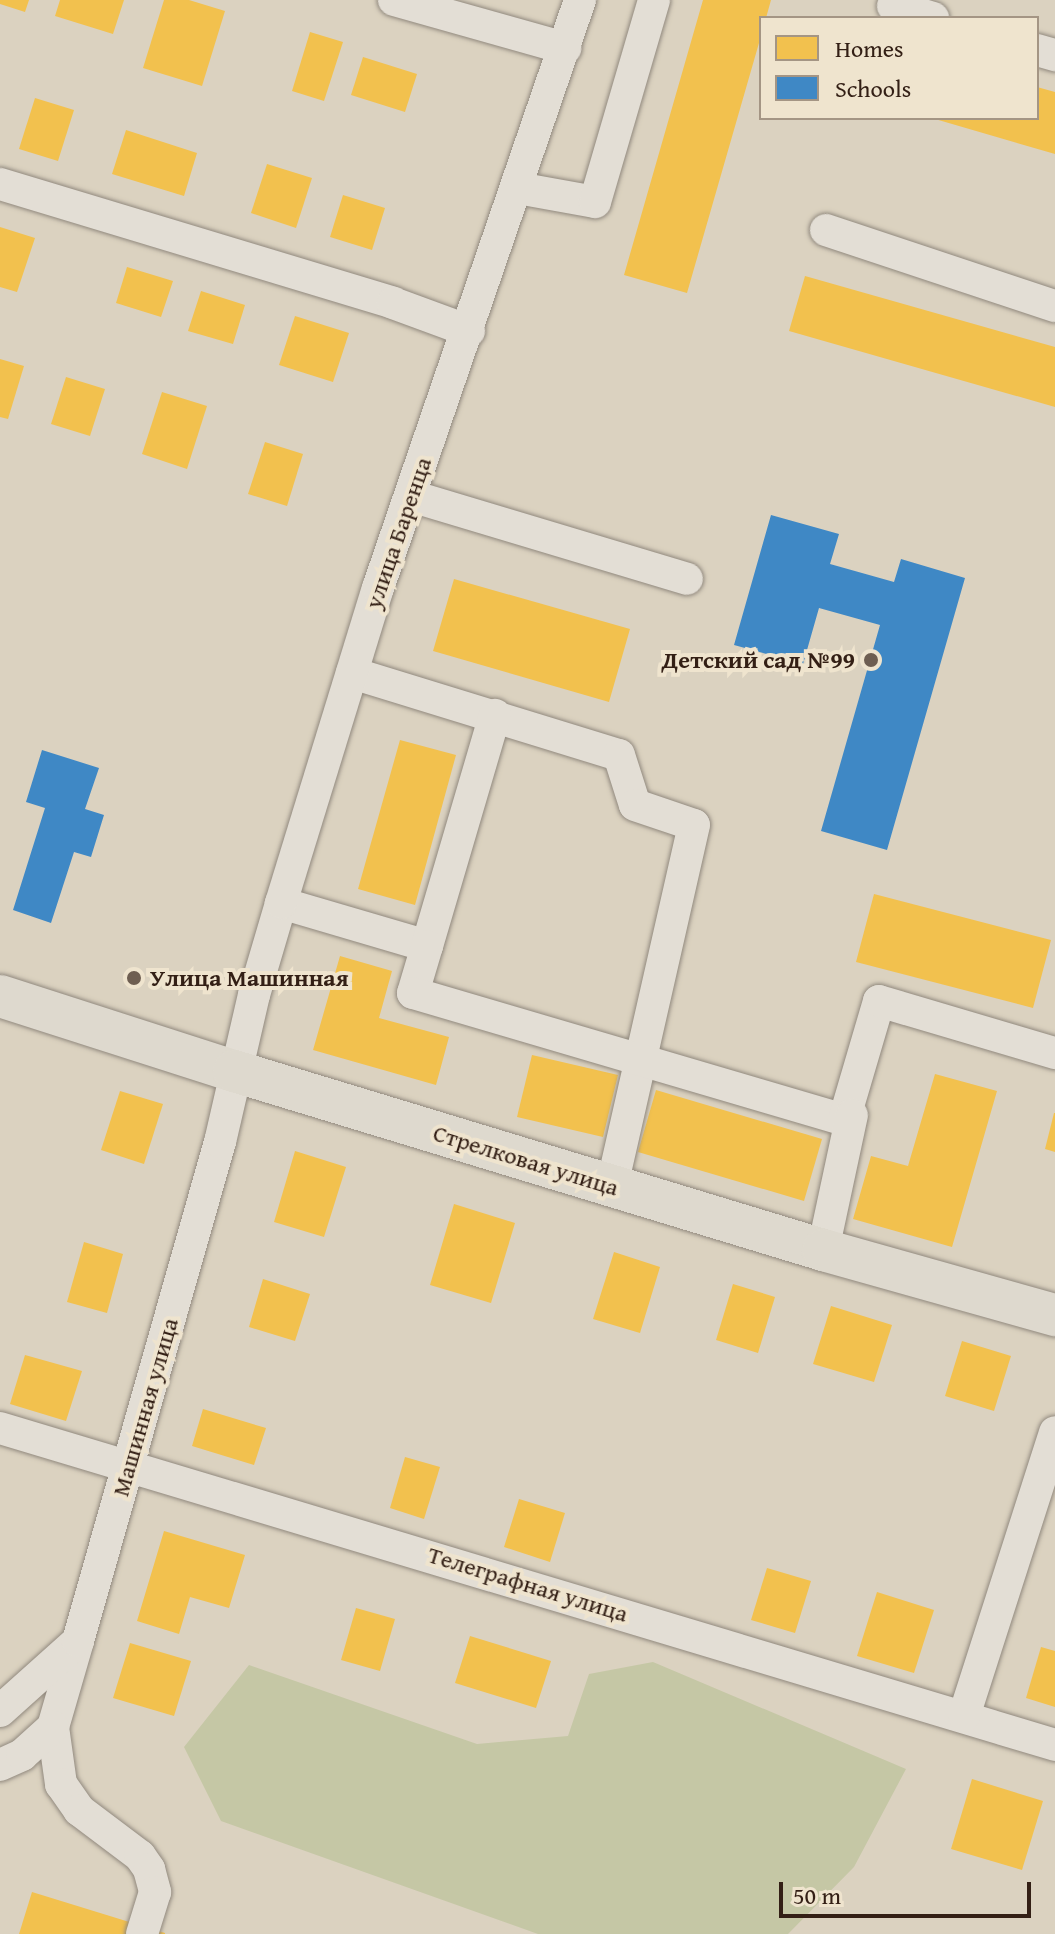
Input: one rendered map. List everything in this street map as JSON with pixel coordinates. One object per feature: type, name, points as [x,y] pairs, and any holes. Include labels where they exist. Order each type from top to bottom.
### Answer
[{"type":"main road","name":"Стрелковая улица","points":[[0,996],[234,1071],[823,1250],[1055,1315]]},
{"type":"street","points":[[394,0],[565,48]]},
{"type":"street","name":"улица Баренца","points":[[234,1071],[281,903],[352,673],[580,0]]},
{"type":"street","points":[[518,188],[595,202],[654,0]]},
{"type":"street","points":[[893,6],[926,16]]},
{"type":"street","points":[[0,184],[393,303],[469,331]]},
{"type":"street","points":[[826,230],[1055,306]]},
{"type":"street","points":[[411,496],[687,579]]},
{"type":"street","points":[[352,673],[619,755],[635,805],[694,825],[612,1186]]},
{"type":"street","points":[[495,715],[413,993],[844,1120],[879,1001],[1055,1053]]},
{"type":"street","points":[[281,903],[427,946]]},
{"type":"street","name":"Машинная улица","points":[[53,1727],[220,1142],[234,1071]]},
{"type":"street","points":[[823,1250],[852,1115]]},
{"type":"street","name":"Телеграфная улица","points":[[0,1428],[130,1464],[1055,1745]]},
{"type":"street","points":[[964,1716],[1055,1432]]},
{"type":"street","points":[[4,1702],[78,1641]]},
{"type":"street","points":[[0,1765],[22,1755],[53,1727]]},
{"type":"street","points":[[53,1727],[61,1784],[68,1799],[140,1856],[149,1869],[155,1892],[142,1934]]},
{"type":"green space","points":[[653,1662],[906,1769],[854,1867],[788,1934],[538,1934],[221,1821],[184,1747],[249,1665],[477,1744],[568,1736],[589,1674]]},
{"type":"building: Homes","points":[[0,0],[29,0],[25,12],[0,4]]},
{"type":"building: Homes","points":[[60,0],[124,0],[113,34],[55,16]]},
{"type":"building: Homes","points":[[164,0],[189,0],[225,11],[202,86],[143,68]]},
{"type":"building: Homes","points":[[703,0],[771,0],[767,16],[759,16],[759,43],[687,293],[624,275]]},
{"type":"building: Homes","points":[[310,32],[343,42],[324,101],[292,91]]},
{"type":"building: Homes","points":[[363,57],[417,74],[405,112],[351,95]]},
{"type":"building: Homes","points":[[1039,88],[1055,92],[1055,154],[938,120],[1039,120]]},
{"type":"building: Homes","points":[[35,98],[74,110],[58,161],[19,149]]},
{"type":"building: Homes","points":[[126,130],[197,153],[184,196],[112,174]]},
{"type":"building: Homes","points":[[267,164],[312,178],[296,228],[251,213]]},
{"type":"building: Homes","points":[[343,195],[385,208],[372,250],[330,237]]},
{"type":"building: Homes","points":[[0,227],[35,238],[17,292],[0,287]]},
{"type":"building: Homes","points":[[127,267],[173,281],[161,317],[116,303]]},
{"type":"building: Homes","points":[[805,276],[1055,347],[1055,407],[789,331]]},
{"type":"building: Homes","points":[[201,291],[245,305],[233,344],[188,331]]},
{"type":"building: Homes","points":[[295,316],[349,333],[333,382],[279,365]]},
{"type":"building: Homes","points":[[0,359],[24,366],[8,419],[0,417]]},
{"type":"building: Homes","points":[[66,377],[105,389],[90,436],[51,424]]},
{"type":"building: Homes","points":[[162,392],[207,406],[187,469],[142,454]]},
{"type":"building: Homes","points":[[265,442],[303,454],[287,506],[248,494]]},
{"type":"building: Homes","points":[[454,579],[630,629],[609,702],[433,651]]},
{"type":"building: Homes","points":[[400,740],[456,755],[415,905],[358,889]]},
{"type":"building: Homes","points":[[874,894],[1051,940],[1033,1008],[856,962]]},
{"type":"building: Homes","points":[[340,956],[392,971],[379,1018],[449,1037],[436,1085],[313,1050]]},
{"type":"building: Homes","points":[[532,1055],[618,1075],[603,1137],[517,1117]]},
{"type":"building: Homes","points":[[935,1074],[997,1091],[952,1247],[853,1219],[871,1156],[908,1166]]},
{"type":"building: Homes","points":[[656,1090],[822,1139],[804,1201],[638,1152]]},
{"type":"building: Homes","points":[[120,1091],[163,1104],[144,1164],[101,1150]]},
{"type":"building: Homes","points":[[1055,1113],[1055,1152],[1045,1149]]},
{"type":"building: Homes","points":[[295,1151],[346,1167],[324,1237],[274,1222]]},
{"type":"building: Homes","points":[[454,1204],[515,1223],[491,1303],[430,1285]]},
{"type":"building: Homes","points":[[84,1242],[123,1254],[107,1313],[67,1302]]},
{"type":"building: Homes","points":[[614,1252],[660,1267],[640,1333],[593,1319]]},
{"type":"building: Homes","points":[[263,1279],[310,1294],[295,1341],[249,1327]]},
{"type":"building: Homes","points":[[733,1284],[775,1297],[758,1353],[716,1340]]},
{"type":"building: Homes","points":[[831,1306],[892,1325],[874,1382],[813,1364]]},
{"type":"building: Homes","points":[[962,1341],[1011,1356],[994,1411],[945,1396]]},
{"type":"building: Homes","points":[[25,1355],[82,1371],[66,1421],[10,1404]]},
{"type":"building: Homes","points":[[203,1409],[266,1428],[254,1465],[192,1446]]},
{"type":"building: Homes","points":[[405,1457],[440,1467],[424,1519],[390,1508]]},
{"type":"building: Homes","points":[[519,1499],[565,1513],[550,1562],[504,1547]]},
{"type":"building: Homes","points":[[164,1531],[245,1555],[229,1608],[190,1597],[179,1634],[137,1621]]},
{"type":"building: Homes","points":[[767,1568],[811,1581],[795,1633],[751,1620]]},
{"type":"building: Homes","points":[[877,1592],[934,1610],[914,1673],[857,1656]]},
{"type":"building: Homes","points":[[356,1608],[395,1619],[380,1671],[341,1660]]},
{"type":"building: Homes","points":[[470,1636],[551,1661],[536,1708],[455,1683]]},
{"type":"building: Homes","points":[[130,1643],[191,1661],[174,1716],[113,1698]]},
{"type":"building: Homes","points":[[1041,1647],[1055,1651],[1055,1707],[1026,1698]]},
{"type":"building: Homes","points":[[972,1779],[1043,1801],[1022,1870],[951,1849]]},
{"type":"building: Homes","points":[[32,1892],[165,1933],[165,1934],[19,1934]]},
{"type":"building: Schools","points":[[771,515],[839,534],[830,564],[894,582],[901,559],[965,578],[887,850],[821,831],[880,625],[819,608],[803,664],[734,645]]},
{"type":"building: Schools","points":[[42,750],[99,768],[85,809],[104,815],[91,857],[74,852],[51,923],[13,910],[45,808],[26,802]]},
{"type":"place","name":"Детский сад №99","points":[[871,660]]},
{"type":"place","name":"Улица Машинная","points":[[134,978]]}]
